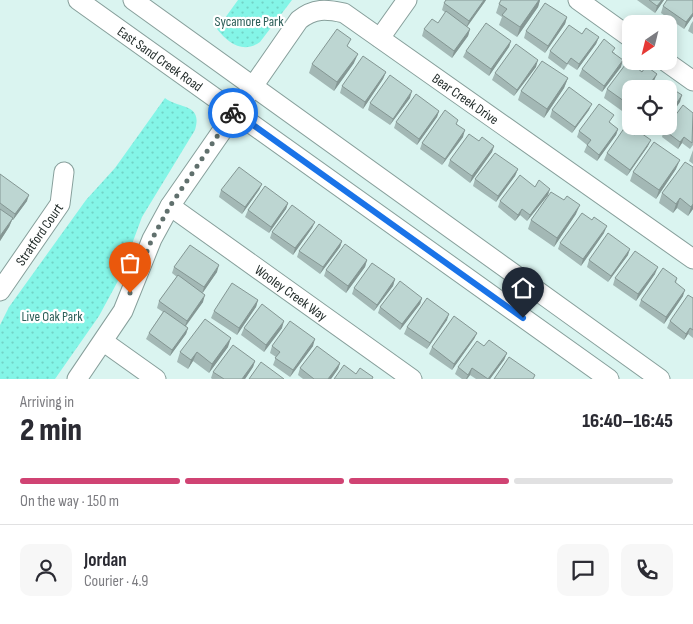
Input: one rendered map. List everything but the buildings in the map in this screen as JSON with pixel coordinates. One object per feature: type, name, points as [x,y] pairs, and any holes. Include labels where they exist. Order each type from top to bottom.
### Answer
[{"type":"street","name":"East Sand Creek Road","points":[[78,0],[609,379]]},
{"type":"street","points":[[133,0],[660,379]]},
{"type":"street","points":[[380,38],[407,0]]},
{"type":"street","points":[[578,0],[622,32]]},
{"type":"street","name":"Bear Creek Drive","points":[[252,85],[299,20],[310,12],[326,9],[344,13],[693,259]]},
{"type":"street","points":[[678,70],[693,81]]},
{"type":"street","points":[[77,379],[104,342],[123,311],[152,239],[170,206],[252,85]]},
{"type":"street","name":"Stratford Court","points":[[0,291],[60,204],[64,172]]},
{"type":"street","name":"Wooley Creek Way","points":[[170,206],[412,379]]},
{"type":"street","points":[[104,342],[156,379]]},
{"type":"green space","name":"Sycamore Park","points":[[238,0],[292,0],[260,42],[248,47],[242,47],[226,39],[217,29]]},
{"type":"green space","name":"Live Oak Park","points":[[165,98],[193,111],[197,121],[195,130],[142,217],[119,279],[99,316],[55,379],[0,379],[0,325],[9,307],[86,200],[115,168]]},
{"type":"way so far","points":[[130,293],[152,239],[170,206],[233,113]]},
{"type":"route","points":[[233,113],[234,111],[523,318]]}]
